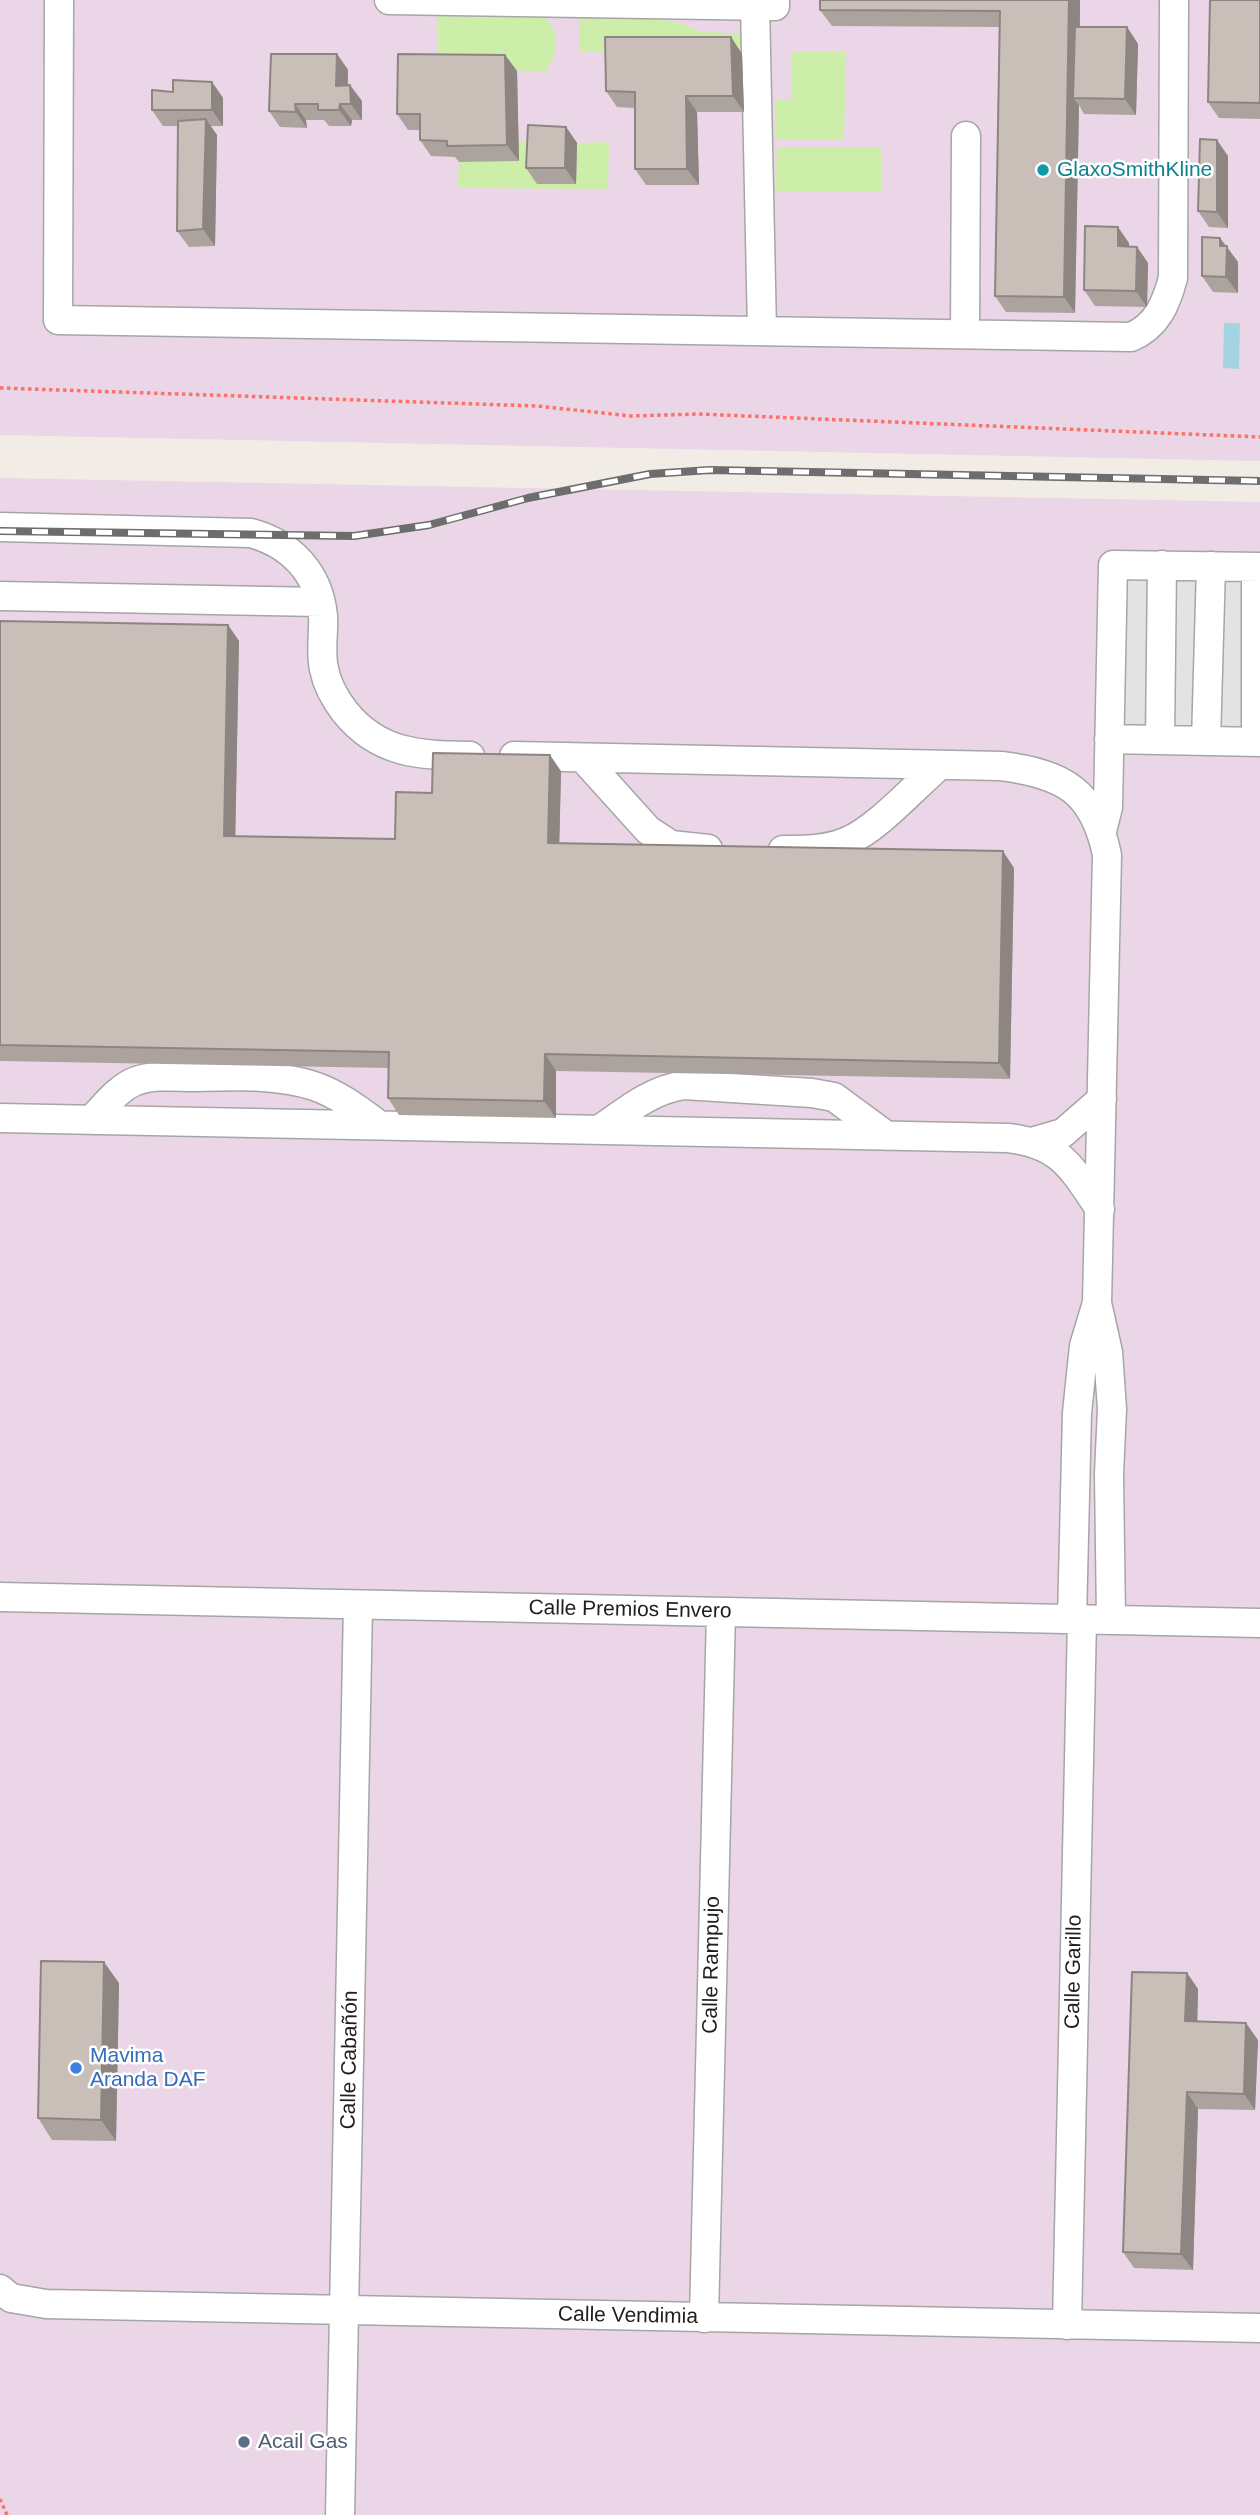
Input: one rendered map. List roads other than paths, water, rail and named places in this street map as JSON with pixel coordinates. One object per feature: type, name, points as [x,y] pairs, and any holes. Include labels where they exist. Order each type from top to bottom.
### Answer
[{"type":"street","points":[[59,0],[58,320],[1131,337],[1144,331],[1166,303],[1172,278],[1174,0]]},
{"type":"street","points":[[389,0],[765,3],[762,331]]},
{"type":"street","points":[[965,334],[966,136]]},
{"type":"street","points":[[0,527],[251,533],[273,539],[290,552],[312,576],[320,602],[323,668],[330,689],[356,726],[373,739],[397,750],[438,755],[1002,766],[1035,771],[1059,779],[1077,793],[1093,813],[1102,831],[1107,855],[1097,1303],[1108,1352],[1112,1409],[1109,1474],[1111,1620]]},
{"type":"street","points":[[1102,831],[1108,807],[1109,739],[1113,565],[1258,567],[1258,742],[1109,739]]},
{"type":"street","points":[[1160,740],[1161,565]]},
{"type":"street","points":[[1206,741],[1212,566]]},
{"type":"street","points":[[0,596],[320,602]]},
{"type":"street","points":[[583,758],[648,830],[671,845],[750,849],[827,848],[847,842],[868,829],[940,765]]},
{"type":"street","points":[[92,1120],[112,1099],[135,1081],[150,1078],[245,1076],[293,1080],[317,1086],[348,1102],[379,1125]]},
{"type":"street","points":[[599,1130],[651,1095],[684,1085],[812,1093],[834,1097],[887,1136]]},
{"type":"street","points":[[1032,1142],[1063,1133],[1102,1099]]},
{"type":"street","points":[[0,1118],[1008,1138],[1047,1147],[1065,1162],[1100,1209]]},
{"type":"street","name":"Calle Garillo","points":[[1067,2325],[1077,1619],[1077,1413],[1084,1346],[1097,1303]]},
{"type":"street","name":"Calle Premios Envero","points":[[0,1597],[1260,1623]]},
{"type":"street","name":"Calle Cabañón","points":[[340,2515],[358,1605]]},
{"type":"street","name":"Calle Rampujo","points":[[704,2318],[721,1612]]},
{"type":"street","name":"Calle Vendimia","points":[[0,2289],[11,2298],[46,2304],[1260,2328]]},
{"type":"water","points":[[1224,323],[1240,323],[1239,369],[1223,368]]},
{"type":"railway","points":[[0,531],[354,536],[429,525],[528,498],[650,474],[710,470],[1260,481]]},
{"type":"place","name":"GlaxoSmithKline","points":[[1043,170]]},
{"type":"place","name":"Mavima Aranda DAF","points":[[76,2068]]},
{"type":"place","name":"Acail Gas","points":[[244,2442]]}]
